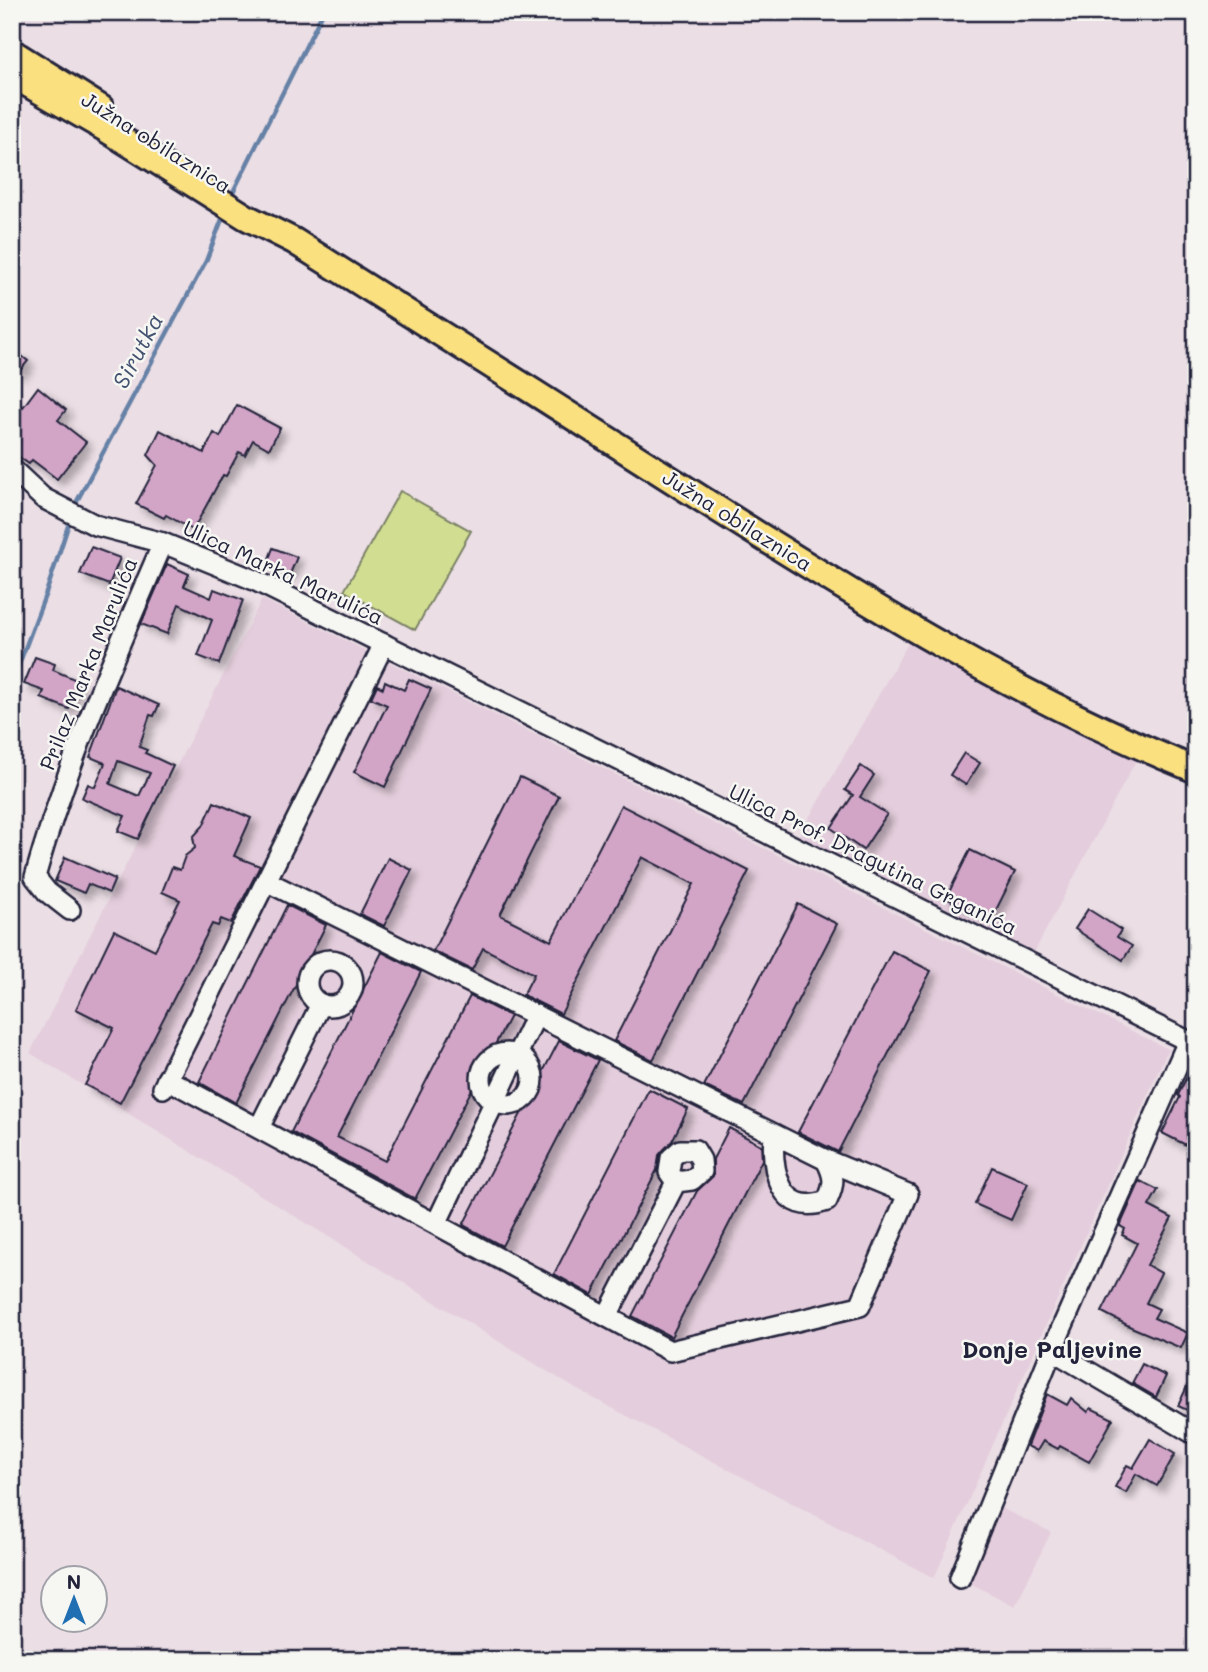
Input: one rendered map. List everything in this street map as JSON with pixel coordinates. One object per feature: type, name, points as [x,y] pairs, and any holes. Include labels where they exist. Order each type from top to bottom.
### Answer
[{"type":"main road","name":"Južna obilaznica","points":[[12,52],[256,205],[294,241]]},
{"type":"main road","name":"Južna obilaznica","points":[[12,75],[104,128],[246,217],[294,241],[799,561],[922,635],[1142,748],[1196,770]]},
{"type":"street","name":"Ulica Marka Marulića","points":[[12,469],[43,498],[94,525],[163,542],[254,580],[538,720]]},
{"type":"street","name":"Prilaz Marka Marulića","points":[[70,910],[47,892],[34,877],[47,831],[108,671],[163,542]]},
{"type":"street","points":[[266,881],[826,1160],[908,1194],[860,1306],[670,1351],[258,1128],[165,1084],[266,881],[384,644]]},
{"type":"street","name":"Ulica Prof. Dragutina Grganića","points":[[538,720],[1192,1043],[1052,1350],[960,1578]]},
{"type":"street","points":[[258,1128],[321,1004]]},
{"type":"street","points":[[436,1224],[536,1015]]},
{"type":"street","points":[[495,1102],[511,1105],[519,1102],[530,1090],[532,1074],[524,1060],[517,1056]]},
{"type":"street","points":[[774,1134],[772,1153],[782,1191],[796,1204],[814,1206],[827,1201],[835,1186],[834,1174],[826,1160]]},
{"type":"street","points":[[607,1317],[676,1182]]},
{"type":"street","points":[[1052,1350],[1196,1436]]},
{"type":"shaded area","points":[[262,599],[1168,1049],[934,1578],[576,1389],[30,1053]]},
{"type":"shaded area","points":[[915,631],[1142,749],[1029,962],[793,846]]},
{"type":"shaded area","points":[[990,1503],[1051,1532],[1015,1606],[960,1578]]},
{"type":"green space","points":[[400,491],[471,531],[415,630],[344,591]]},
{"type":"building","points":[[18,353],[28,361],[19,372],[12,367],[12,361]]},
{"type":"building","points":[[38,387],[66,410],[58,420],[86,442],[57,479],[32,460],[29,464],[12,452],[19,442],[12,437],[12,398],[23,407]]},
{"type":"building","points":[[237,405],[280,428],[269,449],[253,440],[245,455],[239,452],[193,530],[166,515],[164,518],[136,504],[157,465],[148,455],[160,430],[204,453],[214,433],[220,437]]},
{"type":"building","points":[[91,547],[120,558],[109,585],[80,574]]},
{"type":"building","points":[[273,548],[297,557],[290,574],[267,564]]},
{"type":"building","points":[[167,564],[189,574],[184,586],[211,598],[214,589],[243,600],[219,664],[198,656],[212,620],[179,604],[167,634],[141,624]]},
{"type":"building","points":[[35,657],[55,664],[53,670],[79,681],[69,709],[41,698],[44,691],[24,684]]},
{"type":"building","points":[[409,679],[431,689],[385,787],[354,772],[387,705],[371,698],[377,685],[383,688],[385,681],[404,690]]},
{"type":"building","points":[[116,686],[159,705],[154,716],[150,715],[139,747],[147,750],[145,753],[173,766],[138,839],[118,831],[125,816],[82,798],[88,784],[95,787],[105,763],[90,757]],"holes":[[[118,761],[150,773],[139,796],[110,784]]]},
{"type":"building","points":[[964,753],[980,763],[966,785],[950,775]]},
{"type":"building","points":[[861,766],[874,775],[860,797],[887,814],[863,850],[831,828],[853,795],[845,790]]},
{"type":"building","points":[[520,777],[559,796],[500,915],[551,941],[621,805],[749,871],[653,1060],[614,1041],[694,884],[642,857],[561,1014],[523,995],[534,974],[483,948],[472,970],[433,951]]},
{"type":"building","points":[[214,802],[251,818],[234,856],[260,866],[231,923],[221,919],[218,926],[212,924],[120,1103],[85,1085],[114,1028],[76,1009],[114,930],[155,950],[180,900],[162,892],[172,867],[180,870],[185,856],[195,848],[193,837],[203,826]]},
{"type":"building","points":[[970,850],[1015,872],[991,920],[946,898]]},
{"type":"building","points":[[65,857],[115,879],[109,893],[88,884],[84,893],[55,881]]},
{"type":"building","points":[[388,858],[412,870],[384,926],[360,914]]},
{"type":"building","points":[[798,904],[837,924],[744,1105],[704,1086]]},
{"type":"building","points":[[287,905],[326,925],[236,1103],[199,1082]]},
{"type":"building","points":[[1088,909],[1121,930],[1117,937],[1132,946],[1123,960],[1075,929]]},
{"type":"building","points":[[892,951],[931,971],[838,1152],[798,1132]]},
{"type":"building","points":[[382,952],[421,972],[337,1137],[385,1161],[470,996],[510,1016],[415,1199],[291,1132]]},
{"type":"building","points":[[559,1041],[598,1060],[502,1246],[463,1225]]},
{"type":"building","points":[[1196,1058],[1196,1117],[1188,1132],[1196,1136],[1192,1148],[1162,1133]]},
{"type":"building","points":[[649,1089],[688,1109],[672,1141],[659,1155],[657,1170],[592,1295],[554,1274]]},
{"type":"building","points":[[729,1128],[761,1145],[762,1160],[671,1337],[632,1316],[697,1191],[713,1176],[713,1159]]},
{"type":"building","points":[[992,1167],[1028,1183],[1011,1220],[975,1204]]},
{"type":"building","points":[[1140,1181],[1158,1190],[1149,1206],[1172,1218],[1147,1265],[1161,1273],[1146,1303],[1159,1309],[1154,1318],[1188,1333],[1181,1348],[1102,1312],[1137,1243],[1122,1235],[1125,1229],[1120,1226]]},
{"type":"building","points":[[1142,1364],[1166,1376],[1156,1397],[1132,1383]]},
{"type":"building","points":[[1196,1367],[1196,1414],[1178,1406]]},
{"type":"building","points":[[1047,1394],[1067,1405],[1071,1398],[1088,1412],[1091,1408],[1113,1419],[1089,1462],[1060,1446],[1058,1449],[1043,1441],[1037,1451],[1027,1446]]},
{"type":"building","points":[[1150,1439],[1175,1454],[1157,1486],[1136,1474],[1126,1493],[1115,1487],[1127,1465],[1133,1468]]},
{"type":"waterway","name":"Sirutka","points":[[231,196],[323,12]]},
{"type":"waterway","name":"Sirutka","points":[[77,501],[206,261],[224,214]]},
{"type":"waterway","name":"Sirutka","points":[[12,683],[68,526]]},
{"type":"district","name":"Donje Paljevine","points":[[1052,1350]]}]
